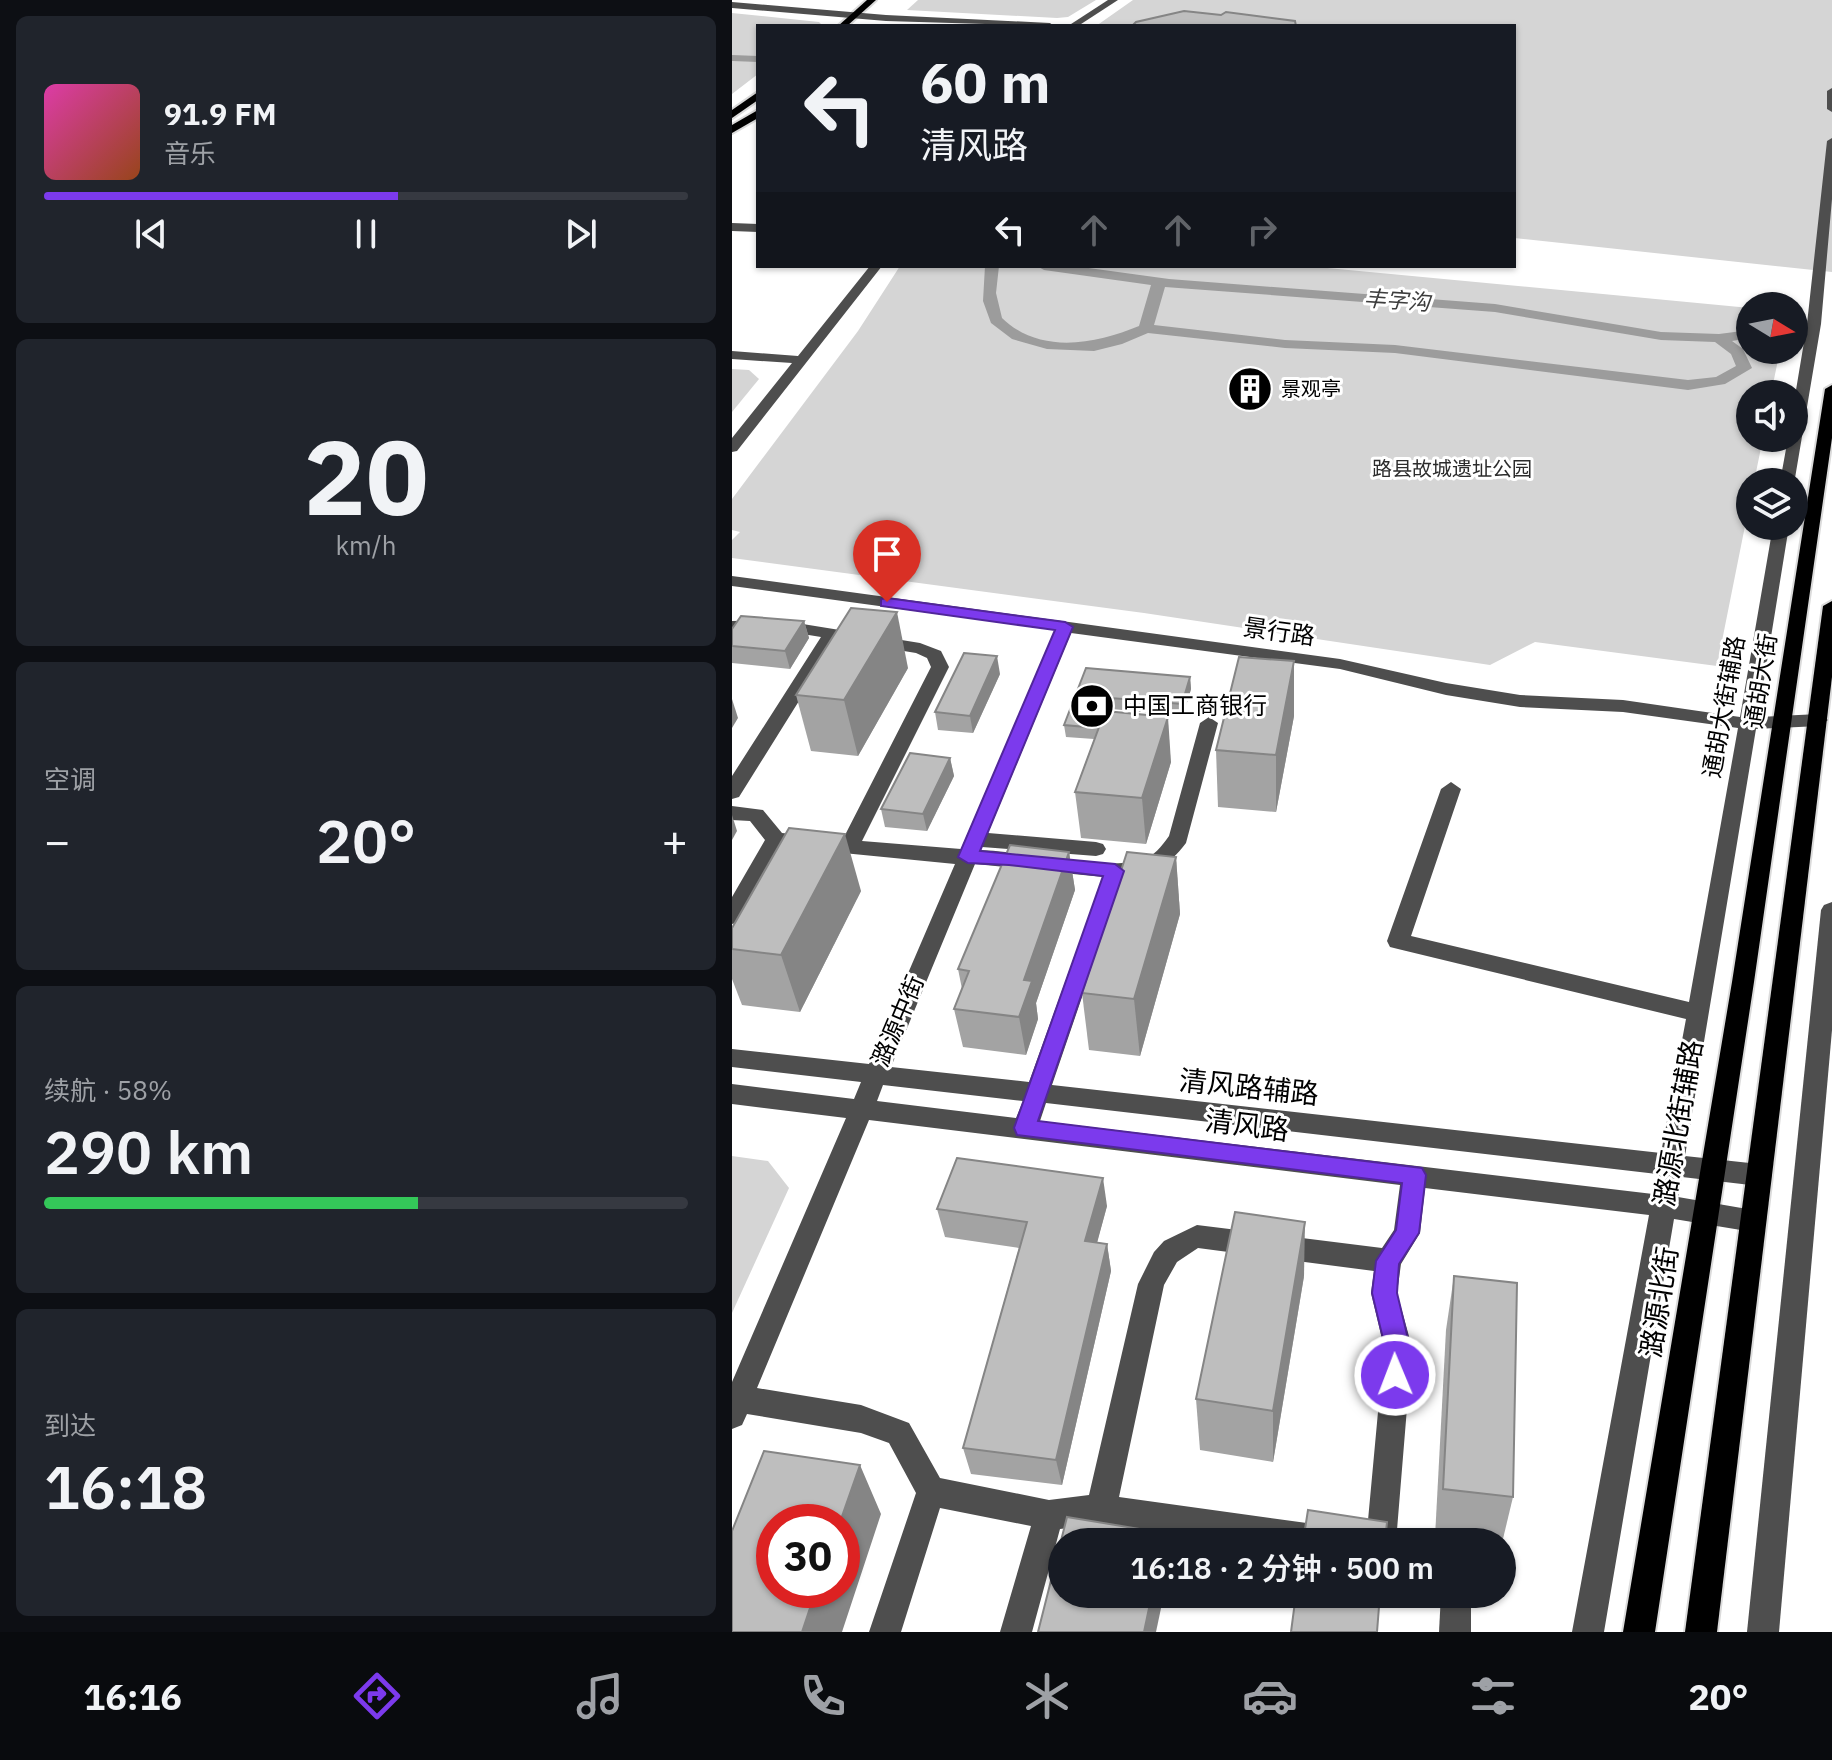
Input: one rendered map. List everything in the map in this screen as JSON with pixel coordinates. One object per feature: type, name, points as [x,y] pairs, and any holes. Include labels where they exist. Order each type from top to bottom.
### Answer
[{"type":"main road","points":[[844,24],[872,0]]},
{"type":"main road","points":[[863,24],[883,6]]},
{"type":"main road","points":[[732,115],[756,97]]},
{"type":"main road","points":[[732,130],[756,114]]},
{"type":"main road","name":"通胡大街","points":[[1743,982],[1832,389]]},
{"type":"main road","points":[[1701,1632],[1832,606]]},
{"type":"main road","name":"潞源北街","points":[[1639,1632],[1743,982]]},
{"type":"street","points":[[1075,24],[1114,0]]},
{"type":"street","points":[[732,5],[854,16],[1010,24]]},
{"type":"street","points":[[1832,91],[1832,109]]},
{"type":"street","points":[[1790,468],[1814,324],[1832,141]]},
{"type":"street","points":[[732,227],[756,228]]},
{"type":"street","points":[[732,448],[874,268]]},
{"type":"street","points":[[732,355],[801,360]]},
{"type":"street","name":"通胡大街辅路","points":[[1719,897],[1779,540]]},
{"type":"street","name":"景行路","points":[[732,581],[1340,664],[1446,689],[1520,701],[1623,706],[1748,724],[1819,720]]},
{"type":"street","points":[[732,630],[738,625],[778,625],[920,648],[935,655],[940,667],[849,847]]},
{"type":"street","name":"潞源中街","points":[[735,1407],[1065,627]]},
{"type":"street","points":[[732,792],[832,633]]},
{"type":"street","points":[[971,848],[1009,858],[1115,871],[1148,867],[1167,854],[1179,838],[1209,723]]},
{"type":"street","points":[[1451,789],[1398,941],[1698,1013]]},
{"type":"street","points":[[732,813],[756,815],[776,839],[849,847],[1096,849]]},
{"type":"street","points":[[732,916],[776,839]]},
{"type":"street","points":[[1025,1128],[1115,871]]},
{"type":"street","name":"潞源北街辅路","points":[[1588,1632],[1719,897]]},
{"type":"street","points":[[1763,1632],[1832,910]]},
{"type":"street","name":"清风路辅路","points":[[732,1058],[1759,1175]]},
{"type":"street","name":"清风路","points":[[732,1094],[1706,1211],[1753,1221]]},
{"type":"street","points":[[1382,1528],[1398,1347],[1384,1293],[1388,1261],[1407,1233],[1414,1175]]},
{"type":"street","points":[[1101,1509],[1151,1284],[1163,1258],[1177,1243],[1197,1236],[1388,1261]]},
{"type":"street","points":[[735,1407],[861,1419],[899,1433],[931,1491],[885,1632]]},
{"type":"street","points":[[931,1491],[1049,1515],[1101,1509],[1236,1528]]},
{"type":"street","points":[[1016,1632],[1049,1515]]},
{"type":"street","points":[[1455,1632],[1456,1608]]},
{"type":"green space","points":[[918,0],[1096,0],[1068,17],[1057,18],[907,10]]},
{"type":"green space","points":[[1133,0],[1832,0],[1832,272],[1516,238],[1516,24],[1099,24]]},
{"type":"green space","points":[[732,13],[821,24],[756,24],[756,76],[732,94]]},
{"type":"green space","name":"路县故城遗址公园","points":[[899,268],[1327,268],[1736,307],[1736,364],[1777,364],[1774,380],[1736,380],[1736,452],[1760,452],[1757,468],[1736,468],[1736,540],[1742,540],[1717,666],[1535,642],[1490,665],[1144,613],[732,558],[732,540],[740,532],[732,530],[732,499],[858,331]]},
{"type":"green space","points":[[732,369],[749,370],[759,379],[732,412]]},
{"type":"green space","points":[[732,1156],[768,1161],[789,1188],[732,1313]]},
{"type":"building","points":[[1184,11],[1221,15],[1226,12],[1295,21],[1296,24],[1134,24]]},
{"type":"building","points":[[851,608],[897,612],[844,700],[796,695]]},
{"type":"building","points":[[741,616],[804,621],[785,651],[732,646],[732,629]]},
{"type":"building","points":[[964,653],[997,656],[970,716],[935,712]]},
{"type":"building","points":[[1239,657],[1294,661],[1276,755],[1216,750]]},
{"type":"building","points":[[1086,668],[1190,677],[1182,704],[1111,698],[1098,728],[1064,725]]},
{"type":"building","points":[[1105,711],[1168,717],[1142,798],[1075,792]]},
{"type":"building","points":[[910,753],[950,758],[923,814],[881,809]]},
{"type":"building","points":[[789,828],[845,834],[781,955],[732,949],[732,928]]},
{"type":"building","points":[[1010,845],[1069,852],[1024,980],[1032,981],[1019,1017],[954,1009],[969,971],[958,969]]},
{"type":"building","points":[[1127,852],[1176,857],[1134,999],[1082,993]]},
{"type":"building","points":[[957,1158],[1103,1178],[1085,1241],[1107,1244],[1056,1460],[963,1448],[1027,1222],[937,1209]]},
{"type":"building","points":[[1235,1212],[1305,1222],[1273,1411],[1196,1399]]},
{"type":"building","points":[[1454,1276],[1517,1283],[1513,1497],[1443,1489]]},
{"type":"building","points":[[764,1451],[860,1465],[846,1504],[756,1504],[756,1608],[810,1608],[802,1632],[732,1632],[732,1531]]},
{"type":"building","points":[[1308,1510],[1387,1522],[1386,1528],[1305,1528]]},
{"type":"building","points":[[1067,1517],[1134,1528],[1064,1528]]},
{"type":"building","points":[[1048,1592],[1048,1608],[1149,1608],[1144,1632],[1038,1632]]},
{"type":"building","points":[[1294,1608],[1379,1608],[1377,1632],[1291,1632]]},
{"type":"waterway","points":[[732,58],[756,59]]},
{"type":"waterway","points":[[992,268],[989,293],[993,314],[1005,329],[1017,336],[1047,345],[1079,347],[1111,343],[1146,328]]},
{"type":"waterway","name":"丰字沟","points":[[1059,268],[1169,283],[1495,308],[1661,336],[1719,338]]},
{"type":"waterway","points":[[1146,328],[1159,282]]},
{"type":"waterway","points":[[1146,328],[1285,344],[1395,349],[1688,385],[1720,381],[1744,368],[1738,352],[1719,338]]},
{"type":"waterway","name":"丰字沟","points":[[1719,338],[1736,336]]},
{"type":"place","name":"景观亭","points":[[1250,389]]},
{"type":"place","name":"中国工商银行","points":[[1092,706]]},
{"type":"route","points":[[887,602],[1065,627],[968,857],[1009,858],[1115,871],[1025,1128],[1414,1175],[1407,1233],[1388,1261],[1384,1293],[1398,1347],[1395,1375]]}]
